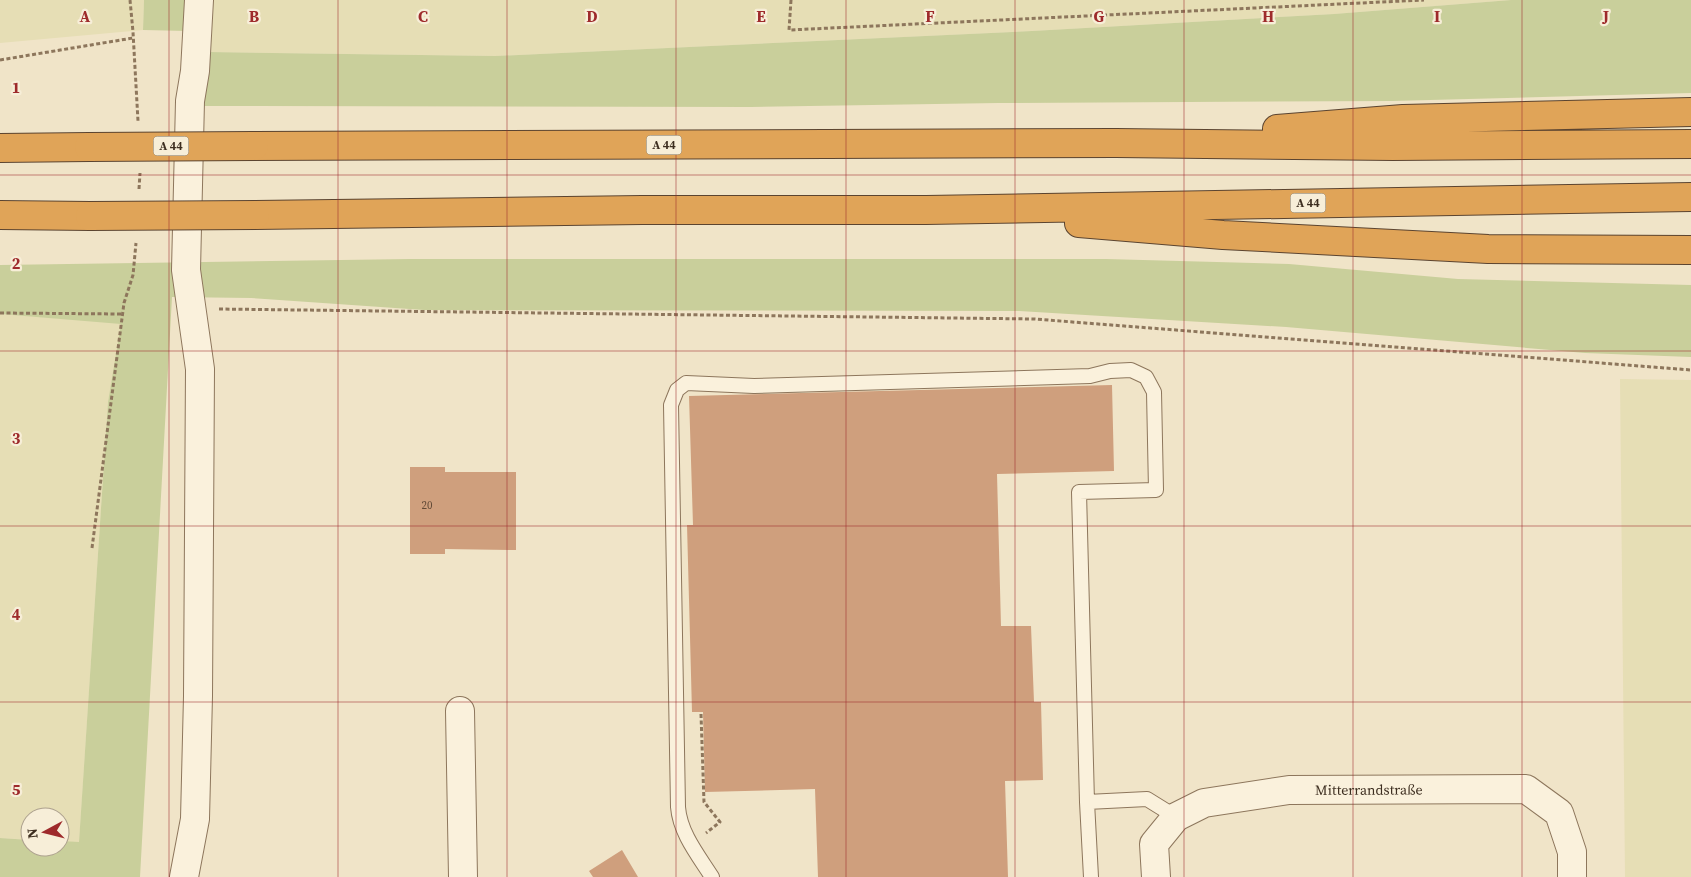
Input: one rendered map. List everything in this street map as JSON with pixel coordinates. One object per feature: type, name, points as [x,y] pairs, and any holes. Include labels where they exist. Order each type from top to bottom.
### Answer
[{"type":"highway","points":[[1116,143],[1403,119],[1691,112]]},
{"type":"highway","name":"A 44","points":[[0,148],[1116,143],[1393,146],[1691,144]]},
{"type":"highway","name":"A 44","points":[[0,215],[255,215],[642,210],[926,210],[1691,198]]},
{"type":"highway","points":[[926,210],[1223,235],[1488,249],[1691,250]]},
{"type":"street","points":[[184,877],[195,819],[199,601],[200,369],[186,270],[190,101],[195,71],[199,0]]},
{"type":"street","points":[[460,711],[462,877]]},
{"type":"street","name":"Mitterrandstraße","points":[[1156,877],[1154,844],[1176,817],[1204,803],[1289,790],[1526,789],[1559,813],[1572,852],[1572,877]]},
{"type":"lane","points":[[712,877],[679,821],[670,405],[677,390],[686,384],[754,386],[1070,377],[1131,370],[1146,377],[1154,392],[1156,490],[1078,492],[1091,877]]},
{"type":"lane","points":[[1087,802],[1147,799],[1176,817]]},
{"type":"path","points":[[130,0],[134,38],[138,124]]},
{"type":"path","points":[[791,0],[789,30],[1424,0]]},
{"type":"path","points":[[0,60],[134,38]]},
{"type":"path","points":[[139,191],[140,172]]},
{"type":"path","points":[[92,548],[122,314],[134,275],[136,238]]},
{"type":"path","points":[[192,310],[1034,319],[1691,370]]},
{"type":"path","points":[[0,312],[122,314]]},
{"type":"path","points":[[701,714],[704,802],[716,816]]},
{"type":"shaded area","points":[[0,0],[144,0],[143,30],[0,43]]},
{"type":"shaded area","points":[[213,0],[1511,0],[1334,14],[1032,31],[495,56],[209,52]]},
{"type":"shaded area","points":[[0,314],[122,323],[108,402],[79,843],[70,842],[70,807],[20,807],[20,839],[0,838]]},
{"type":"shaded area","points":[[1620,379],[1691,380],[1691,877],[1625,877]]},
{"type":"green space","points":[[144,0],[189,0],[188,31],[143,30]]},
{"type":"green space","points":[[1511,0],[1691,0],[1691,93],[1392,101],[998,103],[751,107],[200,106],[209,52],[495,56],[1032,31],[1334,14]]},
{"type":"green space","points":[[410,259],[1106,259],[1289,264],[1458,279],[1691,285],[1691,357],[1585,353],[1286,327],[1019,311],[424,310],[251,298],[172,297],[140,877],[0,877],[0,838],[20,839],[20,857],[70,857],[70,842],[79,842],[108,402],[121,324],[0,314],[0,265]]},
{"type":"building","points":[[1112,385],[1114,471],[997,474],[1001,626],[1031,626],[1034,702],[1041,702],[1043,780],[1005,781],[1008,877],[818,877],[815,789],[705,792],[703,712],[692,712],[687,525],[693,525],[689,396]]},
{"type":"building","points":[[410,467],[445,467],[445,472],[516,472],[516,550],[445,549],[445,554],[410,554]]},
{"type":"building","points":[[622,850],[638,877],[593,877],[589,871]]}]
